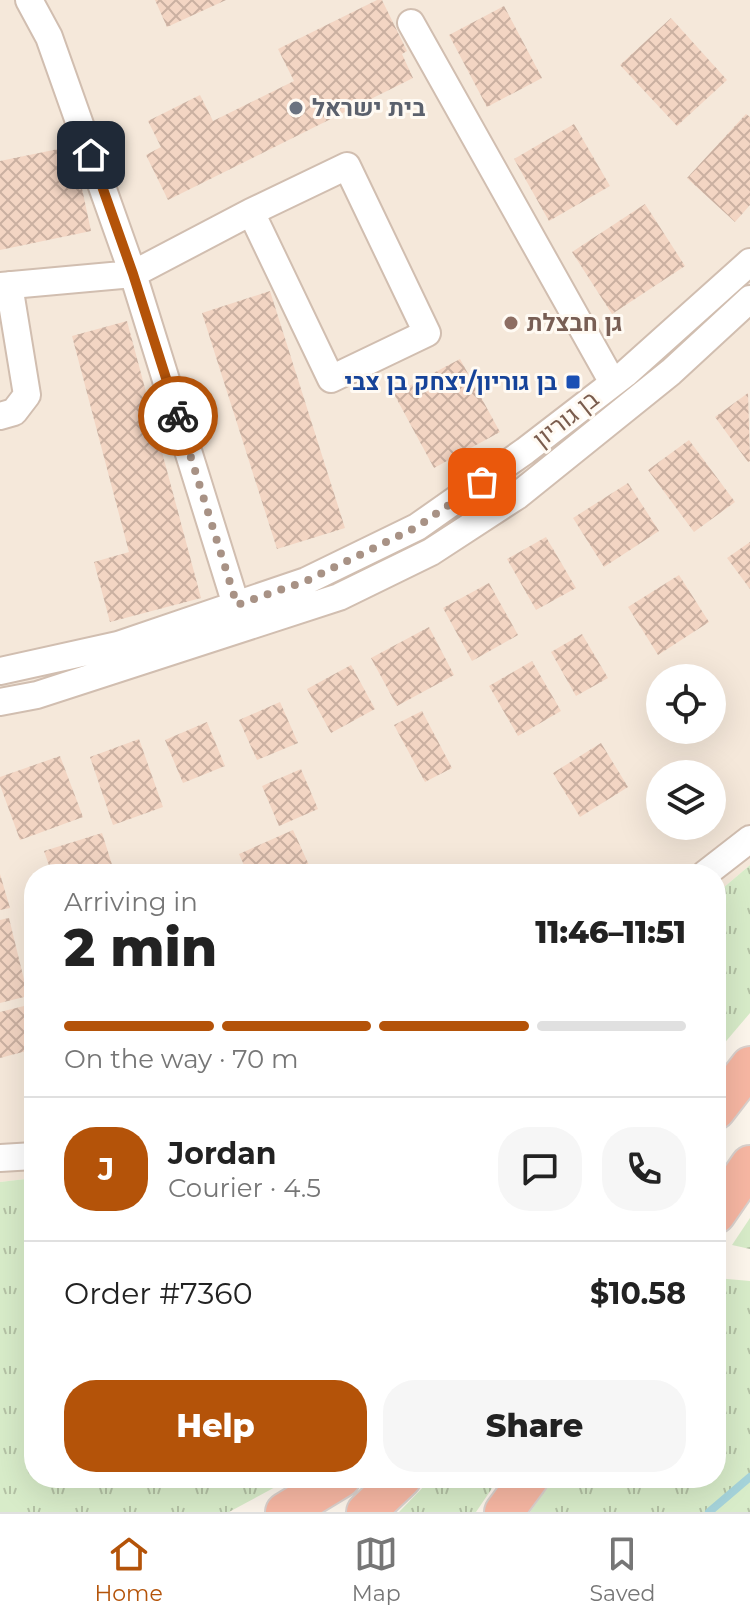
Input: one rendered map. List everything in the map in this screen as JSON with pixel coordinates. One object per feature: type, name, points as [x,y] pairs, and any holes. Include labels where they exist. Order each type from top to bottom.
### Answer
[{"type":"highway","points":[[726,1078],[750,1051]]},
{"type":"highway","points":[[726,1097],[750,1066]]},
{"type":"highway","points":[[726,1200],[750,1165]]},
{"type":"highway","points":[[285,1512],[325,1488]]},
{"type":"highway","points":[[366,1512],[391,1488]]},
{"type":"highway","points":[[504,1512],[522,1488]]},
{"type":"street","points":[[29,0],[49,37],[133,274],[240,617]]},
{"type":"street","points":[[411,23],[613,383]]},
{"type":"street","points":[[0,416],[14,412],[27,395],[5,285],[133,274],[251,212],[347,166],[427,333],[331,379],[251,212]]},
{"type":"street","name":"בן גוריון","points":[[0,702],[37,695],[240,617],[417,527],[525,451],[613,383],[750,262]]},
{"type":"street","name":"בן גוריון","points":[[0,671],[339,597],[431,552],[517,496],[671,372],[750,299]]},
{"type":"street","points":[[718,864],[750,839]]},
{"type":"street","points":[[0,1158],[24,1157]]},
{"type":"shaded area","points":[[0,0],[750,0],[750,865],[726,885],[726,864],[24,864],[24,1179],[0,1182]]},
{"type":"green space","points":[[750,865],[750,1013],[726,1041],[726,885]]},
{"type":"green space","points":[[24,1179],[24,1488],[273,1488],[229,1512],[0,1512],[0,1182]]},
{"type":"green space","points":[[750,1218],[750,1249],[732,1245]]},
{"type":"green space","points":[[726,1279],[750,1281],[750,1512],[530,1512],[547,1488],[726,1488]]},
{"type":"green space","points":[[422,1488],[492,1488],[476,1512],[399,1512]]},
{"type":"building","points":[[155,0],[226,0],[167,27]]},
{"type":"building","name":"בית ישראל","points":[[382,0],[407,51],[402,54],[413,78],[168,200],[146,155],[161,147],[148,121],[200,95],[213,121],[294,81],[278,49]]},
{"type":"building","points":[[504,6],[542,78],[487,107],[449,35]]},
{"type":"building","points":[[671,18],[727,80],[677,126],[620,65]]},
{"type":"building","points":[[746,114],[750,117],[750,205],[735,222],[687,178]]},
{"type":"building","points":[[574,124],[610,186],[549,221],[514,159]]},
{"type":"building","points":[[73,146],[91,231],[0,250],[0,161]]},
{"type":"building","points":[[645,204],[685,266],[612,314],[572,252]]},
{"type":"building","points":[[270,291],[345,528],[277,549],[202,313]]},
{"type":"building","points":[[127,321],[201,598],[110,622],[94,562],[129,552],[72,336]]},
{"type":"building","points":[[460,359],[500,432],[434,468],[394,394]]},
{"type":"building","points":[[748,393],[750,461],[748,462],[715,417]]},
{"type":"building","points":[[689,440],[735,502],[694,532],[648,470]]},
{"type":"building","points":[[628,483],[659,531],[604,567],[573,518]]},
{"type":"building","points":[[546,537],[576,588],[536,610],[507,559]]},
{"type":"building","points":[[750,542],[750,589],[727,558]]},
{"type":"building","points":[[679,575],[709,622],[658,655],[628,607]]},
{"type":"building","points":[[489,583],[518,635],[472,661],[443,608]]},
{"type":"building","points":[[429,627],[454,675],[397,706],[371,658]]},
{"type":"building","points":[[582,634],[608,678],[576,696],[551,652]]},
{"type":"building","points":[[532,661],[561,711],[518,736],[489,686]]},
{"type":"building","points":[[351,665],[375,709],[331,733],[307,689]]},
{"type":"building","points":[[280,702],[298,743],[257,760],[239,720]]},
{"type":"building","points":[[422,711],[452,768],[425,782],[394,725]]},
{"type":"building","points":[[207,722],[225,766],[183,783],[165,740]]},
{"type":"building","points":[[139,739],[163,807],[113,825],[90,757]]},
{"type":"building","points":[[601,743],[628,787],[580,817],[553,773]]},
{"type":"building","points":[[60,756],[83,817],[20,840],[0,785],[0,777]]},
{"type":"building","points":[[301,769],[318,809],[279,826],[262,786]]},
{"type":"building","points":[[293,830],[308,864],[244,864],[239,854]]},
{"type":"building","points":[[102,833],[112,864],[49,864],[44,851]]},
{"type":"building","points":[[0,874],[10,908],[0,910]]},
{"type":"building","points":[[9,918],[24,980],[24,997],[0,1003],[0,920]]},
{"type":"building","points":[[24,1006],[24,1052],[0,1058],[0,1012]]},
{"type":"waterway","points":[[709,1512],[750,1477]]},
{"type":"way so far","points":[[178,416],[237,605],[306,581],[417,527],[482,482]]},
{"type":"place","name":"בית ישראל","points":[[296,108]]},
{"type":"place","name":"גן חבצלת","points":[[511,323]]},
{"type":"place","name":"בן גוריון/יצחק בן צבי","points":[[573,382]]},
{"type":"route","points":[[91,155],[178,416]]}]
